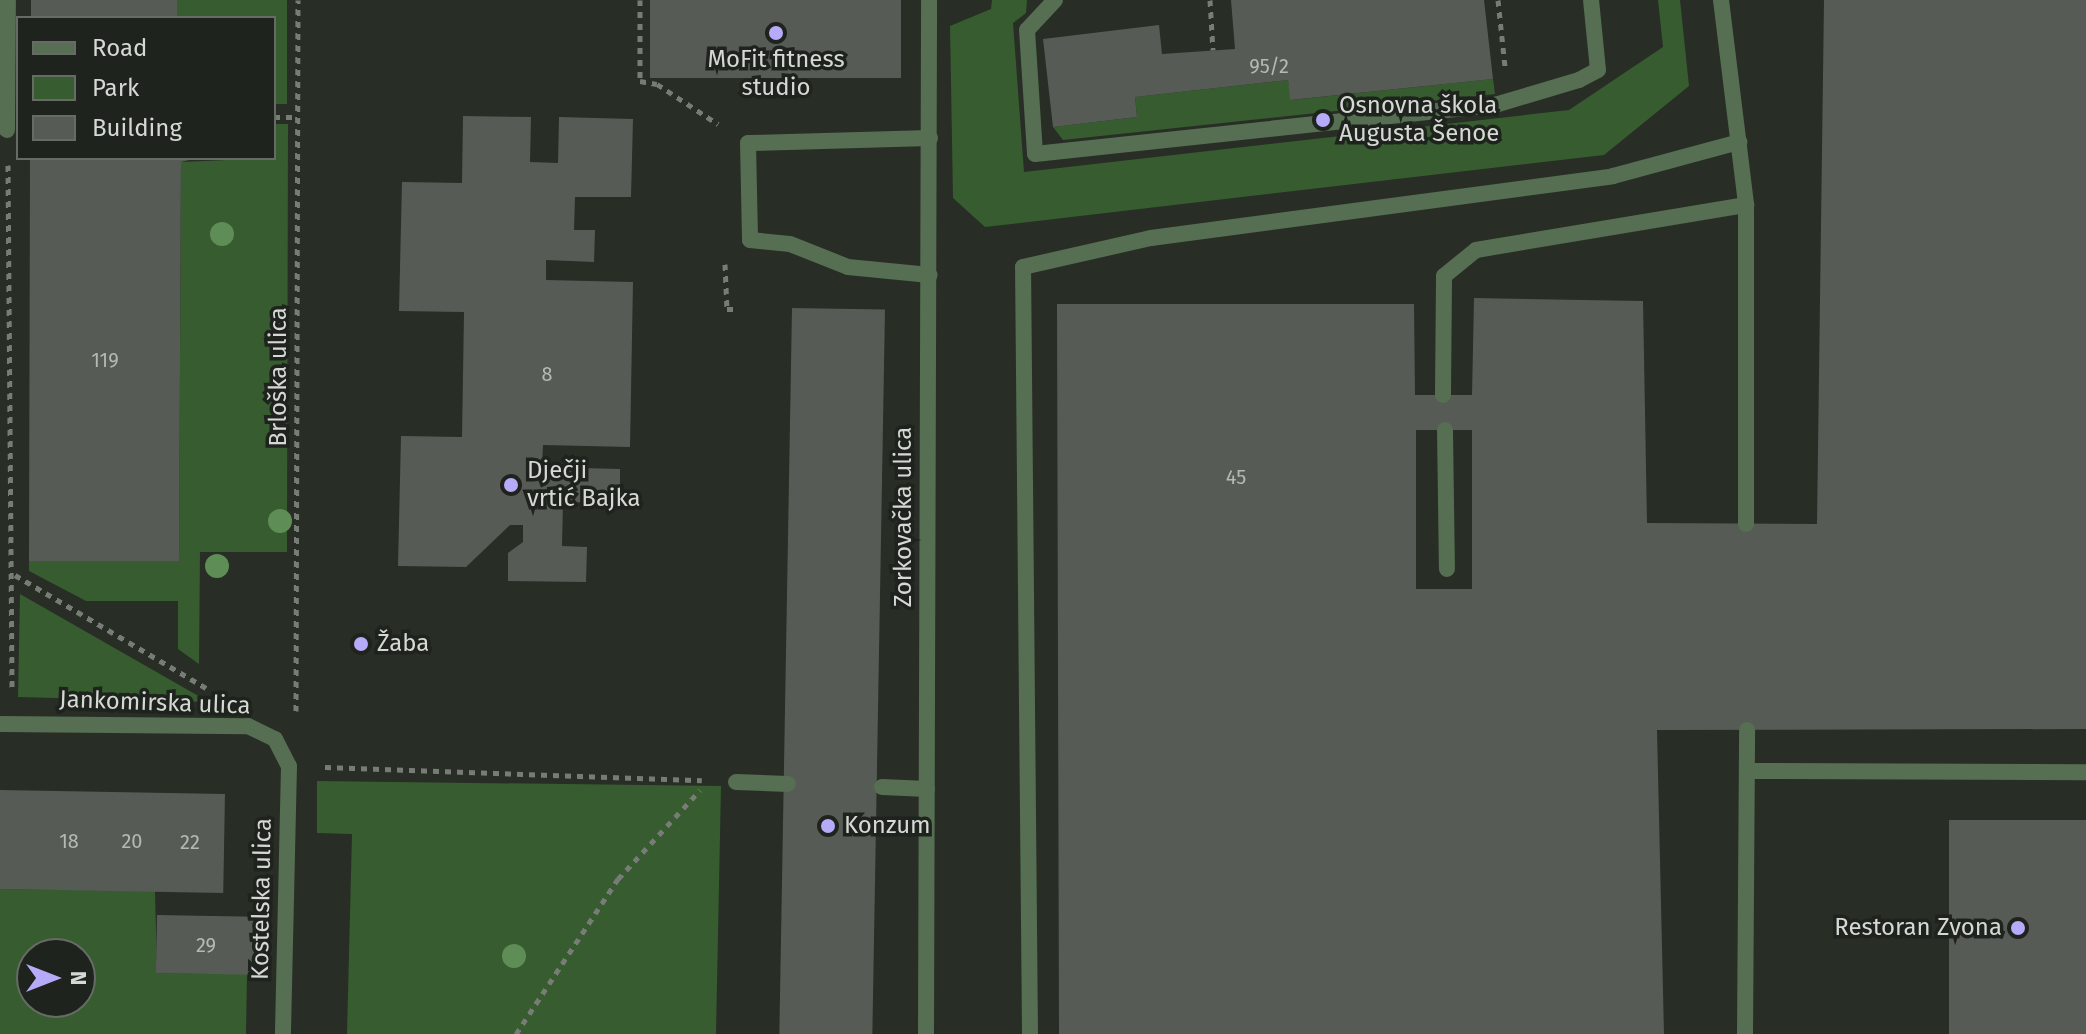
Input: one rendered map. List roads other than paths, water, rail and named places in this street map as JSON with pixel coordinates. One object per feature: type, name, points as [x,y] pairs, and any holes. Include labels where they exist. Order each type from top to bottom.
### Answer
[{"type":"street","points":[[7,130],[8,0]]},
{"type":"street","name":"Zorkovačka ulica","points":[[926,1034],[929,0]]},
{"type":"street","points":[[1055,0],[1027,30],[1035,154],[1509,100],[1598,70],[1591,0]]},
{"type":"street","points":[[1721,0],[1746,205],[1746,524]]},
{"type":"street","points":[[930,138],[748,143],[750,240],[790,244],[848,267],[930,275]]},
{"type":"street","points":[[1030,1034],[1023,267],[1151,238],[1613,176],[1739,142]]},
{"type":"street","points":[[1443,395],[1444,276],[1476,250],[1746,205]]},
{"type":"street","points":[[1445,430],[1447,569]]},
{"type":"street","name":"Jankomirska ulica","points":[[6,724],[248,726],[275,739],[289,766]]},
{"type":"street","points":[[1745,1034],[1747,730]]},
{"type":"street","name":"Kostelska ulica","points":[[283,1034],[289,766]]},
{"type":"street","points":[[1747,771],[2086,772]]},
{"type":"street","points":[[736,782],[788,784]]},
{"type":"street","points":[[882,787],[927,789]]},
{"type":"place","name":"MoFit fitness studio","points":[[776,33]]},
{"type":"place","name":"Osnovna škola Augusta Šenoe","points":[[1323,120]]},
{"type":"place","name":"Dječji vrtić Bajka","points":[[511,485]]},
{"type":"place","name":"Žaba","points":[[361,644]]},
{"type":"place","name":"Konzum","points":[[828,826]]},
{"type":"place","name":"Restoran Zvona","points":[[2018,928]]}]
